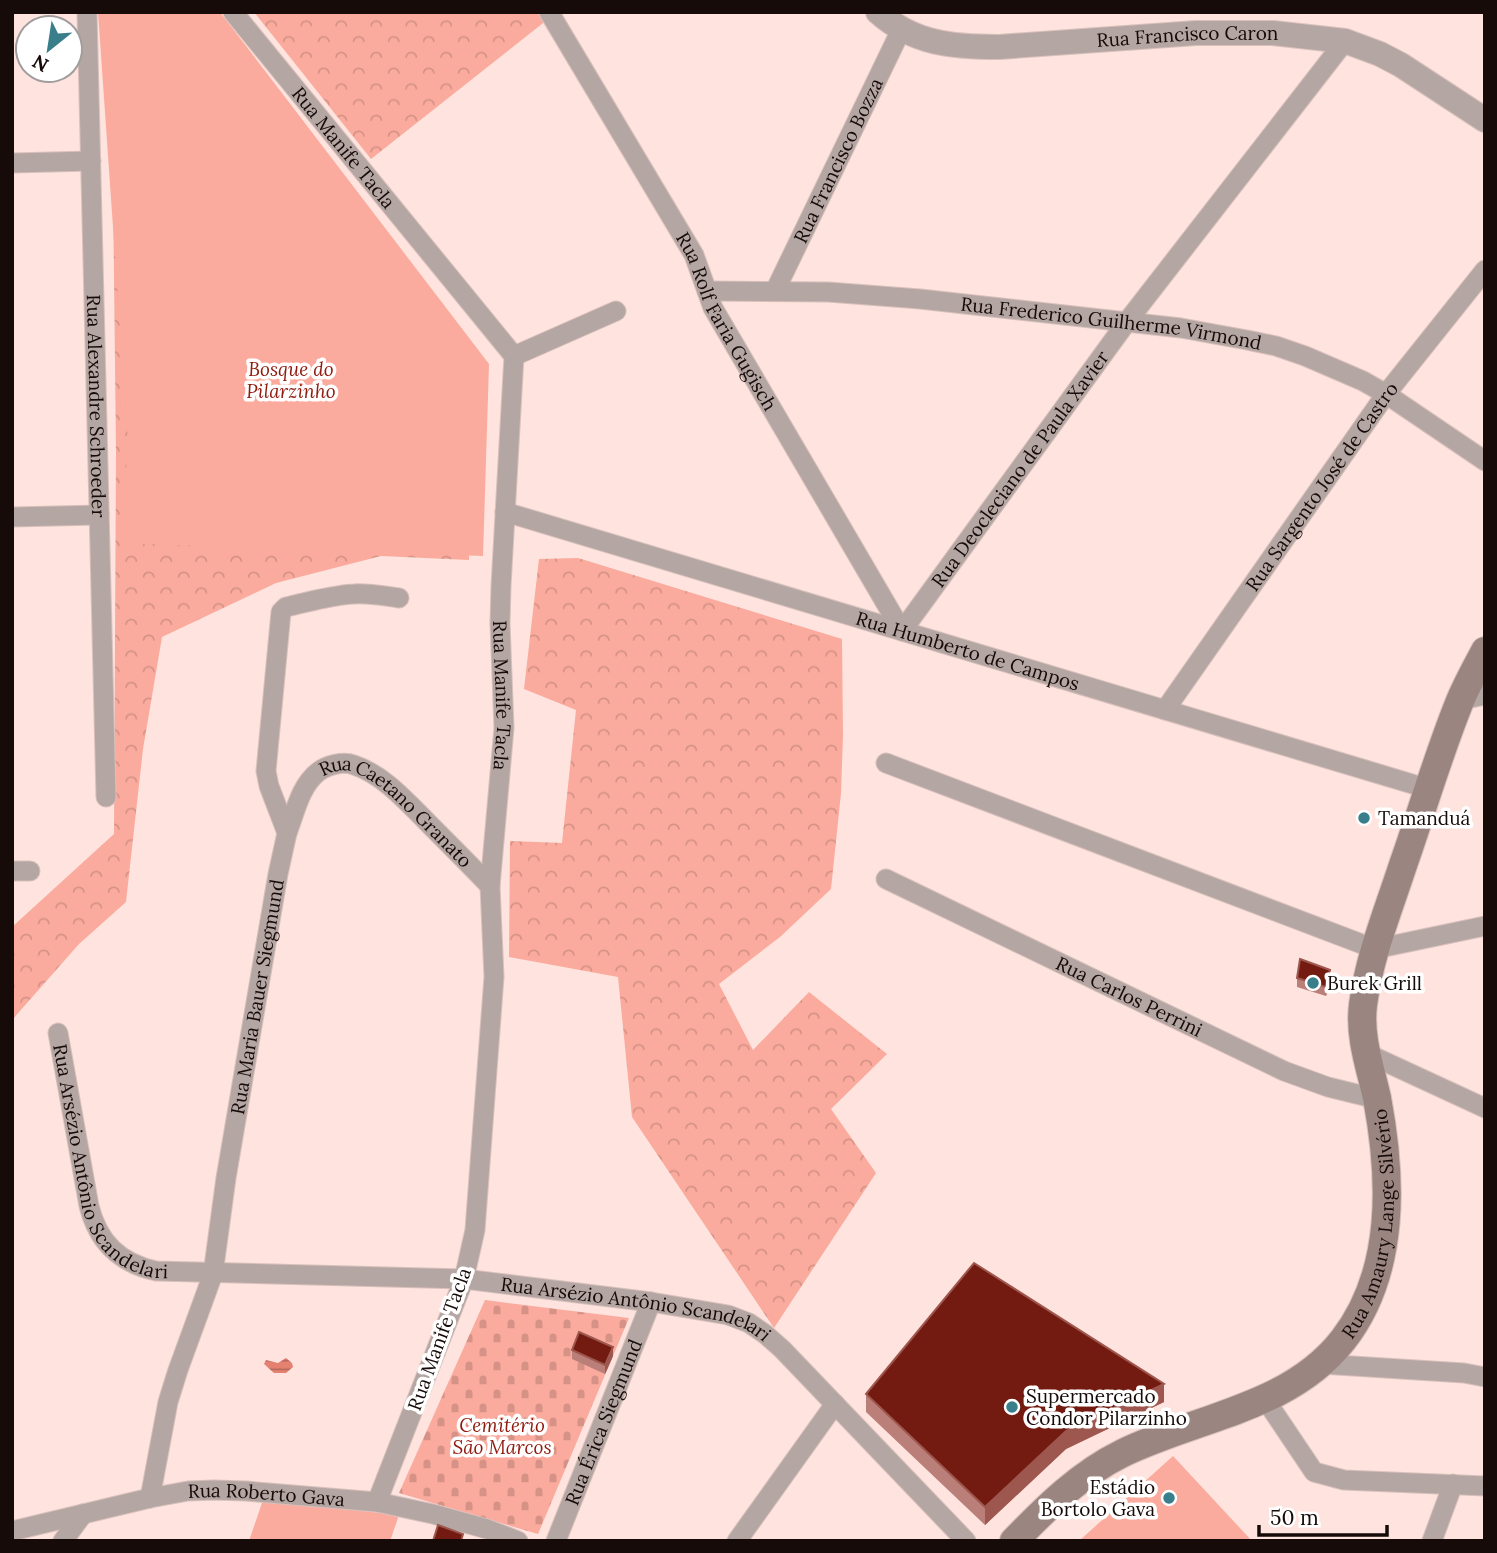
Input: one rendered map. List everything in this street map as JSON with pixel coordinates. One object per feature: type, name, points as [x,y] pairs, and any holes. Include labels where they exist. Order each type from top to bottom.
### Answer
[{"type":"main road","name":"Rua Amaury Lange Silvério","points":[[1014,1541],[1069,1487],[1122,1454],[1265,1399],[1288,1387],[1321,1364],[1356,1322],[1368,1297],[1381,1255],[1387,1204],[1385,1158],[1377,1099],[1362,1031],[1366,984],[1429,789],[1473,697],[1485,651]]},
{"type":"street","name":"Rua Alexandre Schroeder","points":[[87,12],[106,797]]},
{"type":"street","name":"Rua Manife Tacla","points":[[233,12],[514,356],[500,623],[504,728],[490,886],[493,990],[477,1210],[464,1279],[377,1502]]},
{"type":"street","name":"Rua Rolf Faria Gugisch","points":[[549,12],[694,255],[713,308],[902,631]]},
{"type":"street","name":"Rua Francisco Caron","points":[[878,12],[901,30],[919,38],[940,44],[968,47],[1196,33],[1273,33],[1345,41],[1401,65],[1485,120]]},
{"type":"street","name":"Rua Francisco Bozza","points":[[775,290],[901,30]]},
{"type":"street","name":"Rua Deocleciano de Paula Xavier","points":[[902,631],[1126,323],[1345,41]]},
{"type":"street","points":[[12,163],[91,162]]},
{"type":"street","name":"Rua Sargento José de Castro","points":[[1165,710],[1386,394],[1485,270]]},
{"type":"street","name":"Rua Frederico Guilherme Virmond","points":[[707,291],[775,290],[920,299],[1210,333],[1276,346],[1339,370],[1386,394],[1485,461]]},
{"type":"street","points":[[514,356],[616,311]]},
{"type":"street","name":"Rua Humberto de Campos","points":[[505,512],[1429,789]]},
{"type":"street","points":[[12,517],[99,515]]},
{"type":"street","points":[[287,833],[266,771],[281,612],[286,607],[345,595],[374,594],[400,598]]},
{"type":"street","name":"Rua Caetano Granato","points":[[287,833],[300,796],[319,771],[336,764],[351,763],[389,785],[490,886]]},
{"type":"street","points":[[886,763],[1375,950],[1485,926]]},
{"type":"street","name":"Rua Maria Bauer Siegmund","points":[[150,1498],[168,1402],[213,1274],[235,1127],[287,833]]},
{"type":"street","name":"Rua Carlos Perrini","points":[[886,879],[1284,1071],[1328,1087],[1377,1099]]},
{"type":"street","name":"Rua Arsézio Antônio Scandelari","points":[[58,1033],[93,1222],[112,1250],[126,1261],[156,1271],[464,1279],[651,1302],[729,1315],[749,1323],[782,1349],[966,1541]]},
{"type":"street","points":[[1366,1054],[1485,1108]]},
{"type":"street","name":"Rua Érica Siegmund","points":[[556,1541],[651,1302]]},
{"type":"street","points":[[1321,1364],[1464,1373],[1485,1377]]},
{"type":"street","points":[[1265,1399],[1314,1472],[1344,1480],[1485,1486]]},
{"type":"street","points":[[737,1541],[835,1404]]},
{"type":"street","points":[[1432,1541],[1453,1484]]},
{"type":"street","name":"Rua Roberto Gava","points":[[12,1531],[188,1491],[246,1490],[377,1502],[433,1514],[518,1541]]},
{"type":"street","points":[[63,1541],[83,1514]]},
{"type":"green space","name":"Bosque do Pilarzinho","points":[[98,12],[220,12],[489,364],[483,556],[121,543],[128,442]]},
{"type":"green space","name":"Bosque do Pilarzinho","points":[[111,12],[469,511],[469,560],[381,556],[276,583],[162,637],[143,749],[126,902],[79,944],[12,1020],[12,927],[114,834],[116,452]]},
{"type":"green space","points":[[254,12],[557,12],[371,159]]},
{"type":"green space","points":[[578,558],[842,639],[841,793],[831,889],[780,937],[719,984],[753,1050],[809,992],[887,1054],[831,1109],[876,1173],[774,1328],[632,1117],[618,977],[509,957],[510,841],[562,843],[576,710],[524,689],[539,559]]},
{"type":"green space","name":"Cemitério São Marcos","points":[[485,1300],[629,1318],[538,1534],[399,1493]]},
{"type":"green space","name":"Estádio Bortolo Gava","points":[[1173,1456],[1252,1541],[1079,1541]]},
{"type":"green space","points":[[263,1500],[399,1515],[390,1541],[249,1541]]},
{"type":"shaded area","points":[[286,1358],[293,1367],[286,1373],[274,1373],[264,1364],[266,1360],[278,1363]]},
{"type":"building","points":[[1300,959],[1330,970],[1326,987],[1297,978]]},
{"type":"building","name":"Supermercado Condor Pilarzinho","points":[[974,1263],[1164,1384],[1066,1431],[985,1507],[866,1394]]},
{"type":"building","points":[[579,1332],[613,1347],[605,1365],[572,1350]]},
{"type":"building","points":[[438,1525],[463,1534],[461,1541],[433,1541]]},
{"type":"place","name":"Tamanduá","points":[[1364,818]]},
{"type":"place","name":"Burek Grill","points":[[1313,983]]},
{"type":"place","name":"Supermercado Condor Pilarzinho","points":[[1012,1407]]},
{"type":"place","name":"Estádio Bortolo Gava","points":[[1169,1498]]}]
